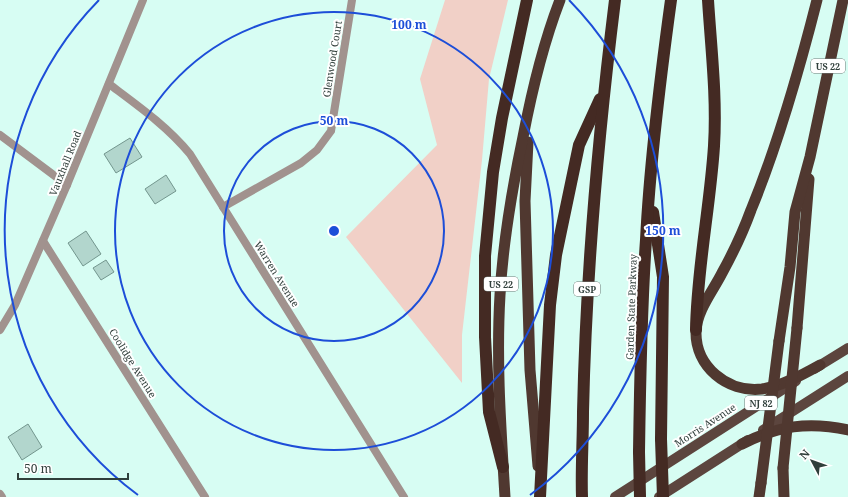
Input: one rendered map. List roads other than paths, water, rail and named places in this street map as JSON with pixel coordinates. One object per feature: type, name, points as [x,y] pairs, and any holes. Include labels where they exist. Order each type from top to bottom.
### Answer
[{"type":"highway","points":[[503,467],[489,412],[485,337],[486,256],[494,165],[526,0]]},
{"type":"highway","name":"US 22","points":[[505,497],[499,404],[500,296],[502,267],[512,191],[530,103],[544,50],[560,0]]},
{"type":"highway","name":"GSP","points":[[582,494],[588,280],[604,88],[615,0]]},
{"type":"highway","name":"Garden State Parkway","points":[[640,497],[639,452],[642,312],[649,191],[661,70],[671,0]]},
{"type":"highway","points":[[708,0],[715,126],[712,175],[698,290],[696,330],[698,347],[706,366],[716,376],[737,387],[752,389],[771,387],[800,376],[820,366]]},
{"type":"highway","points":[[696,330],[704,306],[742,234],[765,176],[803,56],[817,0]]},
{"type":"highway","name":"US 22","points":[[759,497],[790,267],[795,212],[810,156],[843,0]]},
{"type":"highway","points":[[540,495],[549,316],[556,255],[579,145],[604,88]]},
{"type":"highway","points":[[530,103],[525,201],[531,384],[540,495]]},
{"type":"highway","points":[[784,497],[783,468],[814,132]]},
{"type":"highway","points":[[649,191],[663,277],[661,439],[663,497]]},
{"type":"highway","points":[[742,444],[766,433],[788,426],[815,426],[848,430]]},
{"type":"main road","name":"Morris Avenue","points":[[615,497],[848,348]]},
{"type":"main road","name":"NJ 82","points":[[659,497],[848,376]]},
{"type":"street","name":"Glenwood Court","points":[[223,207],[301,164],[317,150],[331,131],[352,0]]},
{"type":"street","name":"Vauxhall Road","points":[[0,330],[15,305],[67,185],[109,84],[140,1]]},
{"type":"street","name":"Warren Avenue","points":[[109,84],[159,122],[178,139],[190,154],[404,497]]},
{"type":"street","points":[[0,135],[67,185]]},
{"type":"street","name":"Coolidge Avenue","points":[[43,240],[205,497]]}]
